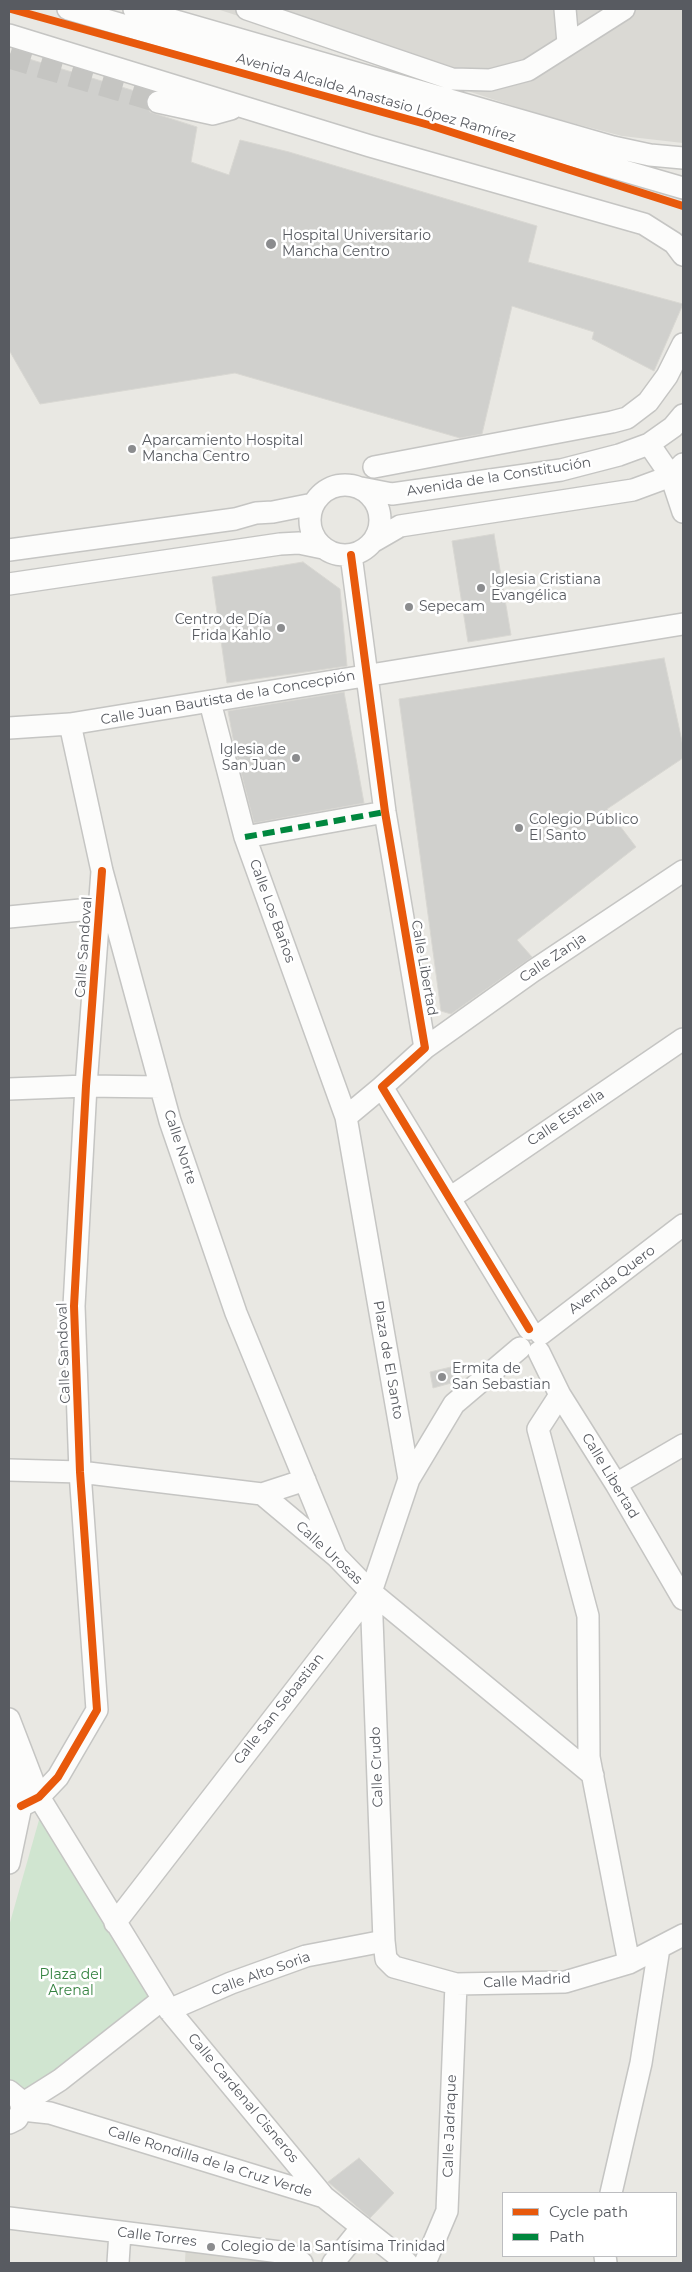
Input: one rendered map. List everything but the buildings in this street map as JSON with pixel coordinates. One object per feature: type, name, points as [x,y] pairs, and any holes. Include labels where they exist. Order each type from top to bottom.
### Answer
[{"type":"street","name":"Avenida Alcalde Anastasio López Ramírez","points":[[68,9],[683,188]]},
{"type":"street","name":"Avenida Alcalde Anastasio López Ramírez","points":[[134,9],[613,146],[650,155],[683,158]]},
{"type":"street","points":[[565,9],[568,43]]},
{"type":"street","points":[[253,10],[452,79],[490,80],[528,70],[624,9]]},
{"type":"street","points":[[9,35],[239,107],[603,214],[644,224],[674,243],[683,254]]},
{"type":"street","points":[[158,102],[213,114],[239,107]]},
{"type":"street","points":[[374,467],[627,418],[648,402],[662,382],[683,344]]},
{"type":"street","name":"Avenida de la Constitución","points":[[361,488],[392,494],[561,470],[619,455],[649,444],[673,427],[683,415]]},
{"type":"street","points":[[649,444],[677,470],[683,512]]},
{"type":"street","points":[[9,584],[280,544],[299,543],[323,548],[341,556],[351,555],[359,553],[400,526],[633,490],[677,470]]},
{"type":"street","points":[[323,548],[312,532],[310,523],[313,504],[320,495],[334,486],[350,485],[361,488],[376,502],[381,522],[374,542]]},
{"type":"street","points":[[9,550],[234,519],[256,513],[273,512],[313,504]]},
{"type":"street","name":"Calle Libertad","points":[[351,555],[385,812],[425,1048]]},
{"type":"street","name":"Calle Juan Bautista de la Concecpión","points":[[9,728],[70,724],[683,624]]},
{"type":"street","name":"Calle Los Baños","points":[[210,702],[245,837],[346,1117]]},
{"type":"street","name":"Calle Norte","points":[[70,724],[102,871],[170,1121],[236,1313],[336,1556]]},
{"type":"street","points":[[245,837],[385,812]]},
{"type":"street","name":"Calle Sandoval","points":[[30,1801],[58,1777],[97,1710],[80,1472],[74,1306],[86,1086],[102,871]]},
{"type":"street","name":"Calle Zanja","points":[[425,1048],[533,972],[683,871]]},
{"type":"street","points":[[9,917],[100,908]]},
{"type":"street","name":"Calle Estrella","points":[[450,1198],[683,1039]]},
{"type":"street","points":[[346,1117],[425,1048]]},
{"type":"street","points":[[9,1089],[86,1086],[161,1087]]},
{"type":"street","name":"Calle Libertad","points":[[382,1087],[450,1198],[532,1341],[560,1395],[616,1484],[683,1599]]},
{"type":"street","name":"Plaza de El Santo","points":[[346,1117],[409,1479]]},
{"type":"street","name":"Avenida Quero","points":[[532,1341],[683,1226]]},
{"type":"street","points":[[409,1479],[454,1404],[532,1341]]},
{"type":"street","points":[[560,1395],[538,1429],[588,1616],[589,1757],[629,1963]]},
{"type":"street","points":[[616,1484],[683,1445]]},
{"type":"street","points":[[9,1470],[80,1472],[262,1494],[305,1480]]},
{"type":"street","name":"Calle San Sebastian","points":[[115,1922],[371,1592],[409,1479]]},
{"type":"street","name":"Calle Urosas","points":[[262,1494],[336,1556],[371,1592],[593,1775]]},
{"type":"street","name":"Calle Crudo","points":[[371,1592],[384,1941]]},
{"type":"street","points":[[9,1720],[30,1801],[9,1863]]},
{"type":"street","points":[[9,1745],[30,1801],[115,1922],[166,2004],[60,2080],[15,2107]]},
{"type":"street","name":"Calle Madrid","points":[[384,1941],[386,1959],[394,1967],[456,1984],[565,1982],[629,1963],[683,1934]]},
{"type":"street","name":"Calle Alto Soria","points":[[166,2004],[232,1983],[306,1956],[384,1941]]},
{"type":"street","points":[[611,2192],[641,2063],[659,1948]]},
{"type":"street","name":"Calle Jadraque","points":[[425,2263],[447,2211],[456,1984]]},
{"type":"street","name":"Calle Cardenal Cisneros","points":[[166,2004],[324,2197]]},
{"type":"street","points":[[50,2113],[60,2080]]},
{"type":"street","name":"Calle Rondilla de la Cruz Verde","points":[[15,2107],[50,2113],[324,2197],[407,2263]]},
{"type":"street","name":"Calle Torres","points":[[9,2218],[288,2253],[302,2263]]},
{"type":"street","points":[[333,2263],[362,2227]]},
{"type":"street","points":[[118,2263],[120,2232]]},
{"type":"shaded area","points":[[217,9],[683,9],[683,143],[622,136],[538,114]]},
{"type":"shaded area","name":"Colegio de la Santísima Trinidad","points":[[186,2240],[302,2263],[185,2263]]},
{"type":"green space","name":"Plaza del Arenal","points":[[41,1813],[154,1999],[27,2091],[9,2087],[9,1926]]},
{"type":"tunnel","points":[[9,58],[158,102]]},
{"type":"marked path","points":[[245,837],[385,812]]},
{"type":"cycle path","points":[[11,9],[429,125],[683,206]]},
{"type":"cycle path","points":[[351,555],[385,812],[425,1048],[382,1087],[529,1329]]},
{"type":"cycle path","points":[[21,1806],[39,1797],[58,1777],[97,1710],[80,1472],[74,1306],[86,1086],[102,871]]},
{"type":"place","name":"Hospital Universitario Mancha Centro","points":[[271,244]]},
{"type":"place","name":"Aparcamiento Hospital Mancha Centro","points":[[132,449]]},
{"type":"place","name":"Iglesia Cristiana Evangélica","points":[[481,588]]},
{"type":"place","name":"Sepecam","points":[[409,607]]},
{"type":"place","name":"Centro de Día Frida Kahlo","points":[[281,628]]},
{"type":"place","name":"Iglesia de San Juan","points":[[296,758]]},
{"type":"place","name":"Colegio Público El Santo","points":[[519,828]]},
{"type":"place","name":"Ermita de San Sebastian","points":[[442,1377]]},
{"type":"place","name":"Colegio de la Santísima Trinidad","points":[[211,2247]]}]
